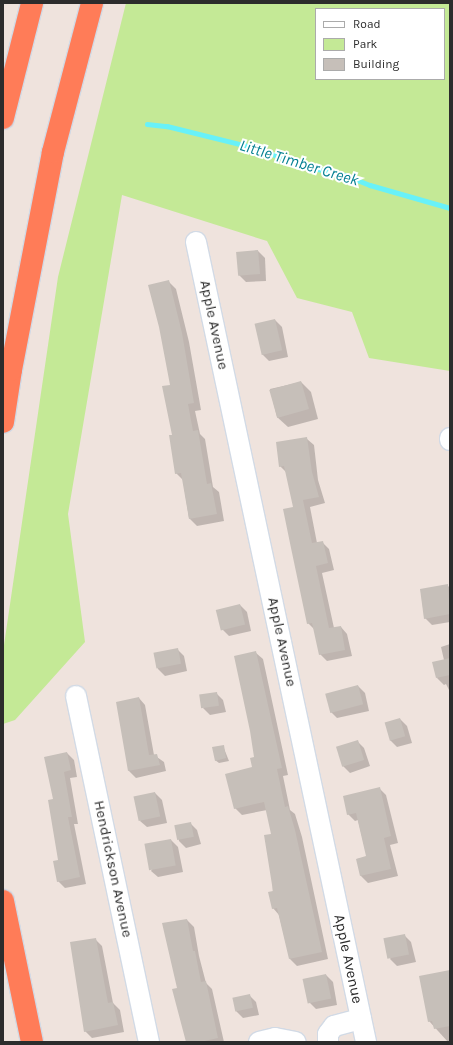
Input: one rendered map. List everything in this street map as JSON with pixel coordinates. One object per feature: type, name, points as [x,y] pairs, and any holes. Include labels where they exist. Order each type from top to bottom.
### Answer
[{"type":"highway","points":[[3,118],[32,3]]},
{"type":"highway","points":[[3,422],[11,370],[53,152],[92,3]]},
{"type":"highway","points":[[3,901],[32,1042]]},
{"type":"street","name":"Apple Avenue","points":[[196,242],[366,1042]]},
{"type":"street","name":"Hendrickson Avenue","points":[[76,696],[149,1042]]},
{"type":"street","points":[[328,1042],[328,1034],[334,1026],[361,1019]]},
{"type":"street","points":[[259,1042],[274,1038],[296,1042]]},
{"type":"green space","points":[[126,3],[450,3],[450,371],[369,358],[352,312],[297,298],[267,241],[122,195],[68,514],[85,642],[15,720],[3,724],[3,652],[58,277]]},
{"type":"building","points":[[258,250],[260,274],[238,276],[236,252]]},
{"type":"building","points":[[169,280],[182,333],[194,403],[188,404],[193,431],[198,430],[207,484],[211,483],[217,514],[189,519],[181,473],[175,474],[169,435],[172,435],[162,386],[170,385],[159,327],[148,285]]},
{"type":"building","points":[[275,319],[282,350],[262,355],[255,324]]},
{"type":"building","points":[[301,381],[309,409],[277,418],[269,390]]},
{"type":"building","points":[[307,437],[312,472],[319,497],[303,500],[312,543],[323,541],[328,563],[316,566],[329,628],[341,626],[345,650],[319,655],[312,623],[307,624],[283,509],[293,507],[284,466],[279,467],[276,442]]},
{"type":"building","points":[[448,584],[450,614],[424,619],[420,589]]},
{"type":"building","points":[[240,604],[245,624],[221,630],[216,610]]},
{"type":"building","points":[[178,648],[181,664],[157,668],[153,653]]},
{"type":"building","points":[[256,651],[282,768],[277,769],[285,807],[288,806],[295,830],[322,952],[289,959],[277,908],[272,909],[268,892],[273,891],[264,835],[271,834],[264,802],[234,809],[225,774],[252,767],[250,758],[254,757],[250,731],[234,656]]},
{"type":"building","points":[[450,658],[450,675],[436,678],[432,662]]},
{"type":"building","points":[[358,685],[363,704],[330,713],[325,694]]},
{"type":"building","points":[[217,692],[219,706],[201,708],[199,695]]},
{"type":"building","points":[[139,697],[149,755],[157,754],[160,765],[128,771],[116,702]]},
{"type":"building","points":[[400,718],[405,736],[390,741],[385,722]]},
{"type":"building","points":[[358,740],[364,760],[342,767],[336,747]]},
{"type":"building","points":[[224,745],[226,758],[215,761],[212,747]]},
{"type":"building","points":[[67,752],[71,770],[64,772],[72,817],[68,817],[80,877],[57,882],[53,861],[58,860],[48,800],[53,799],[44,757]]},
{"type":"building","points":[[380,787],[391,836],[384,838],[391,869],[360,876],[356,859],[366,856],[356,813],[347,815],[343,796]]},
{"type":"building","points":[[155,792],[160,816],[139,821],[133,797]]},
{"type":"building","points":[[191,822],[194,837],[177,840],[174,825]]},
{"type":"building","points":[[171,839],[176,866],[149,870],[144,844]]},
{"type":"building","points":[[187,919],[201,982],[206,981],[218,1038],[200,1042],[186,1042],[172,989],[177,988],[162,923]]},
{"type":"building","points":[[405,934],[409,955],[387,959],[383,938]]},
{"type":"building","points":[[96,938],[108,1003],[113,1002],[118,1025],[84,1032],[70,942]]},
{"type":"building","points":[[450,970],[450,1026],[434,1029],[432,1021],[428,1022],[419,976]]},
{"type":"building","points":[[326,974],[331,998],[308,1003],[303,979]]},
{"type":"building","points":[[250,994],[253,1008],[235,1011],[232,998]]},
{"type":"waterway","name":"Little Timber Creek","points":[[147,124],[167,126],[256,148],[304,166],[345,175],[370,185],[450,208]]}]
